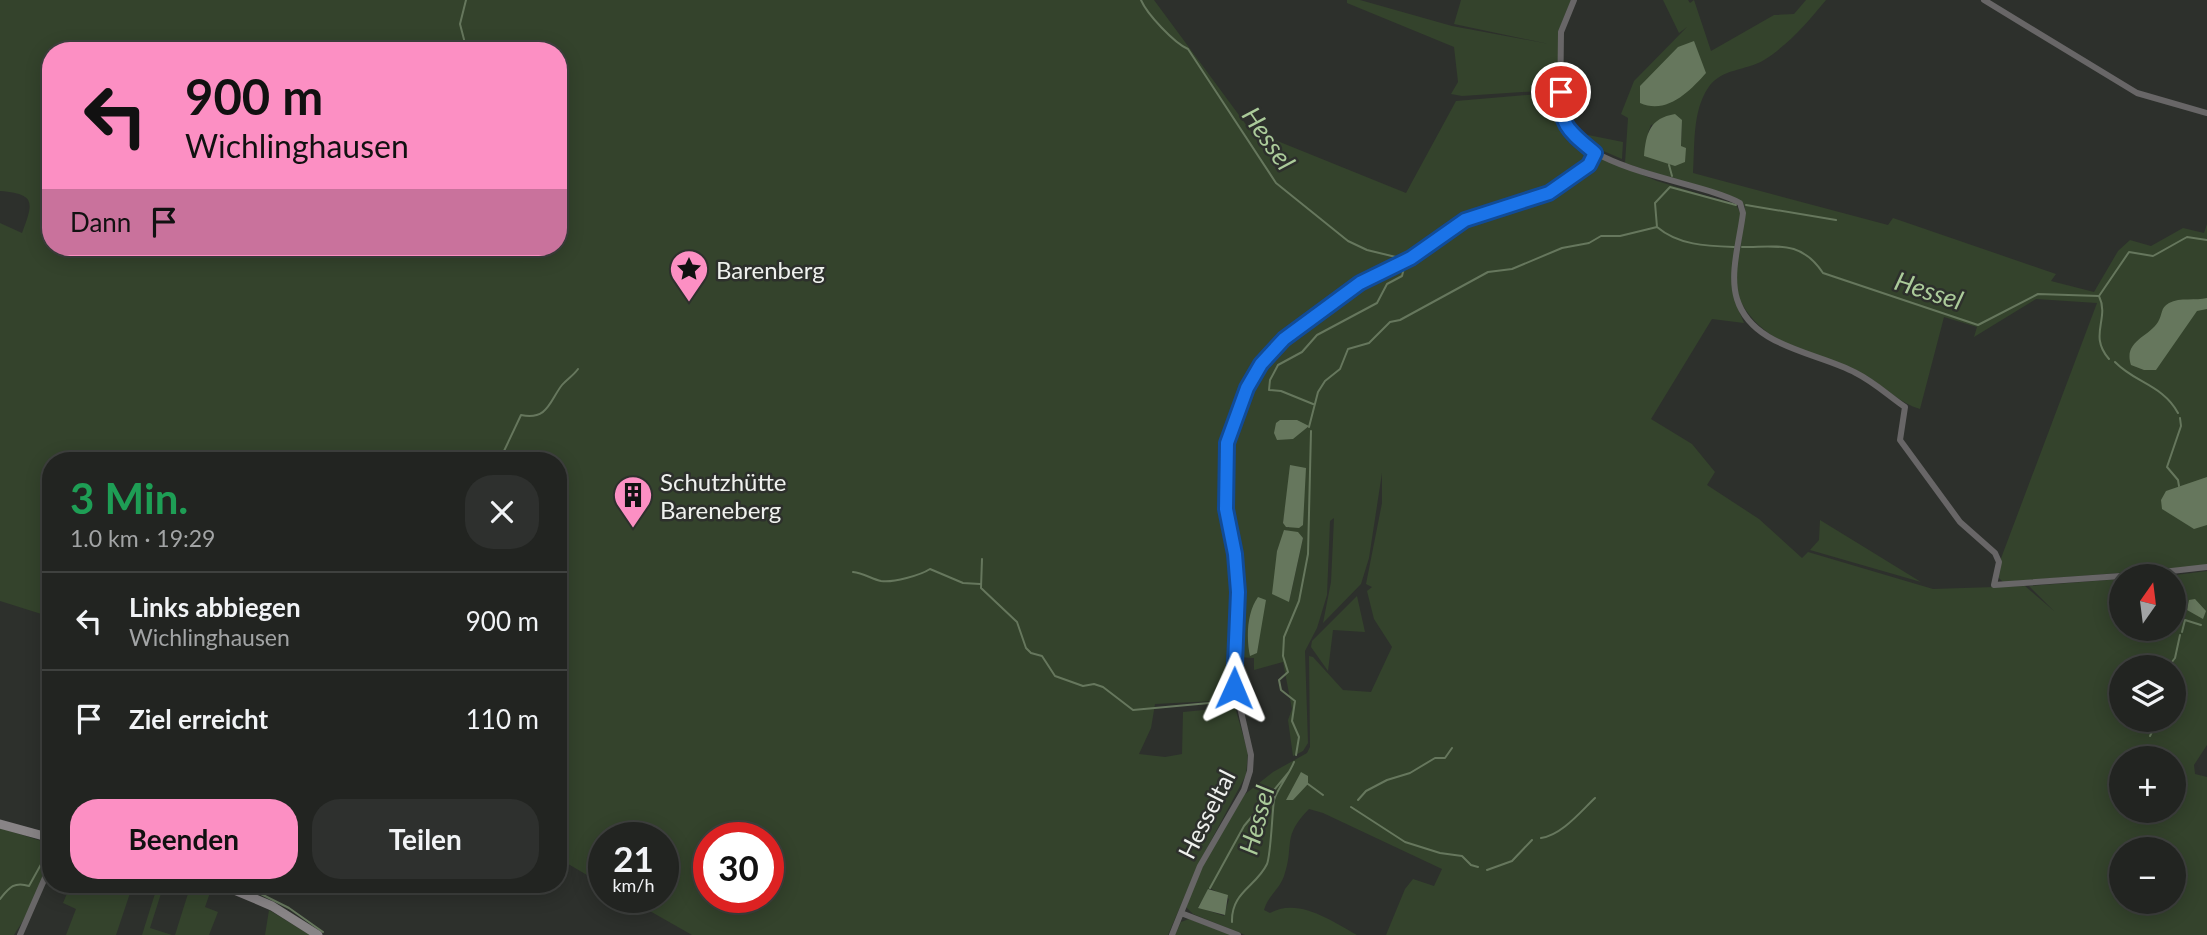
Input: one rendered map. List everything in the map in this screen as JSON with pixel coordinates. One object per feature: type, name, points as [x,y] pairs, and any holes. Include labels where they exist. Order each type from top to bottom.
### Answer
[{"type":"main road","points":[[0,824],[42,836]]},
{"type":"main road","points":[[241,893],[272,906],[318,935]]},
{"type":"street","points":[[1574,0],[1560,32],[1560,111],[1567,128],[1595,153],[1625,166],[1740,204],[1743,213],[1736,266],[1737,299],[1753,327],[1779,342],[1857,373],[1905,407],[1900,440],[1960,522],[1995,553],[1998,562],[1994,585],[2109,577]]},
{"type":"street","points":[[1984,0],[2137,93],[2207,113]]},
{"type":"street","name":"Hesseltal","points":[[1172,935],[1200,866],[1244,790],[1250,771],[1251,755],[1233,677],[1238,592],[1235,554],[1226,509],[1228,433],[1247,388],[1261,364],[1284,339],[1360,283],[1411,258],[1465,220],[1557,189],[1589,165],[1595,153]]},
{"type":"street","points":[[2186,570],[2207,568]]},
{"type":"street","points":[[20,935],[42,886]]},
{"type":"street","points":[[1181,912],[1238,935]]},
{"type":"street","points":[[25,927],[30,935]]},
{"type":"shaded area","points":[[0,0],[1154,0],[1250,130],[1406,193],[1456,101],[1551,93],[1555,90],[1462,96],[1451,94],[1458,82],[1454,47],[1347,3],[1347,0],[1360,0],[1452,26],[1549,44],[1454,24],[1461,0],[1571,0],[1558,32],[1558,111],[1562,123],[1590,152],[1580,167],[1551,188],[1463,217],[1395,263],[1390,272],[1451,232],[1473,221],[1559,192],[1588,172],[1600,157],[1657,181],[1736,205],[1740,212],[1741,242],[1745,207],[1741,202],[1625,163],[1628,118],[1621,114],[1634,81],[1687,27],[1679,33],[1663,0],[1688,0],[1690,3],[1694,0],[1711,51],[1774,15],[1794,14],[1806,0],[1826,0],[1797,33],[1773,54],[1757,64],[1727,73],[1708,88],[1697,118],[1693,173],[1888,225],[1893,218],[2056,274],[2051,281],[2094,292],[2118,251],[2130,240],[2151,246],[2183,228],[2204,233],[2207,224],[2207,566],[2109,564],[2109,574],[2003,582],[1998,577],[2000,561],[2097,303],[2036,299],[1974,337],[1977,327],[1944,317],[1920,409],[1852,369],[1783,342],[1768,333],[1742,304],[1737,306],[1744,323],[1712,319],[1651,419],[1692,444],[1715,472],[1707,485],[1759,519],[1802,558],[1808,552],[1933,589],[2025,586],[2054,611],[2029,586],[2109,580],[2109,641],[2186,641],[2186,574],[2207,571],[2207,745],[2194,765],[2195,774],[2207,777],[2207,935],[1386,935],[1405,889],[1413,879],[1434,886],[1442,869],[1323,813],[1309,809],[1295,827],[1284,876],[1264,910],[1270,913],[1281,909],[1303,909],[1357,935],[1245,935],[1193,914],[1186,907],[1202,867],[1244,795],[1273,772],[1307,753],[1310,747],[1309,656],[1313,657],[1343,690],[1371,692],[1392,647],[1374,619],[1367,591],[1372,587],[1366,584],[1382,503],[1382,473],[1369,558],[1361,584],[1323,623],[1331,582],[1334,518],[1330,521],[1327,595],[1317,628],[1305,651],[1308,743],[1303,751],[1293,756],[1288,720],[1292,709],[1283,662],[1254,670],[1254,658],[1237,657],[1238,650],[1232,650],[1230,670],[1233,700],[1155,704],[1151,728],[1139,754],[1165,757],[1182,754],[1183,712],[1235,707],[1248,753],[1246,775],[1198,865],[1168,935],[692,935],[653,913],[679,913],[679,822],[588,822],[588,876],[567,863],[567,452],[42,452],[42,614],[0,601],[0,223],[22,233],[30,207],[26,198],[0,191]],"holes":[[[1682,120],[1681,146],[1648,133],[1651,125]],[[1291,465],[1289,528],[1283,523]],[[1285,530],[1303,538],[1289,602],[1277,551]],[[1210,888],[1229,899],[1224,916],[1198,907]]]},
{"type":"shaded area","points":[[1694,41],[1706,73],[1685,94],[1669,104],[1650,106],[1640,103],[1640,86],[1678,47]]},
{"type":"shaded area","points":[[1675,114],[1682,120],[1681,146],[1686,148],[1685,162],[1675,166],[1644,156],[1651,128],[1660,119]]},
{"type":"shaded area","points":[[1583,134],[1623,142],[1622,159],[1601,150]]},
{"type":"shaded area","points":[[2207,298],[2207,309],[2197,311],[2156,370],[2144,370],[2131,365],[2131,350],[2158,322],[2166,305],[2178,300]]},
{"type":"shaded area","points":[[1280,420],[1297,420],[1309,426],[1293,439],[1277,440],[1274,433],[1276,423]]},
{"type":"shaded area","points":[[1290,465],[1306,468],[1303,525],[1299,528],[1286,527],[1283,523]]},
{"type":"shaded area","points":[[2207,477],[2207,525],[2194,529],[2162,509],[2161,500],[2166,491]]},
{"type":"shaded area","points":[[1820,520],[1921,582],[1810,550],[1819,540]]},
{"type":"shaded area","points":[[1284,530],[1298,532],[1303,538],[1289,602],[1272,594],[1277,551]]},
{"type":"shaded area","points":[[1357,596],[1365,632],[1333,630],[1328,671],[1311,647],[1312,641]]},
{"type":"shaded area","points":[[1258,597],[1266,600],[1257,653],[1250,656],[1248,625]]},
{"type":"shaded area","points":[[2195,599],[2206,611],[2203,619],[2187,610],[2189,600]]},
{"type":"shaded area","points":[[1301,772],[1308,776],[1308,784],[1293,800],[1286,800]]},
{"type":"shaded area","points":[[0,828],[42,841],[42,883],[14,935],[0,935]]},
{"type":"shaded area","points":[[1208,889],[1228,895],[1225,915],[1198,908]]},
{"type":"shaded area","points":[[67,893],[130,893],[116,935],[66,935],[76,909],[63,903]]},
{"type":"shaded area","points":[[155,893],[161,893],[150,928],[172,935],[142,935]]},
{"type":"shaded area","points":[[188,893],[210,893],[205,907],[218,912],[209,935],[175,935]]},
{"type":"shaded area","points":[[269,910],[310,935],[265,935]]},
{"type":"shaded area","points":[[1189,919],[1232,935],[1175,935],[1181,922]]},
{"type":"waterway","points":[[465,42],[460,24],[466,0]]},
{"type":"waterway","name":"Hessel","points":[[1141,0],[1162,28],[1188,49],[1276,183],[1348,241],[1367,250],[1400,258]]},
{"type":"waterway","name":"Hessel","points":[[1669,165],[1672,176]]},
{"type":"waterway","name":"Hessel","points":[[1657,227],[1655,203],[1670,187],[1736,205]]},
{"type":"waterway","name":"Hessel","points":[[1746,205],[1836,220]]},
{"type":"waterway","name":"Hessel","points":[[1309,427],[1318,392],[1325,381],[1340,369],[1348,349],[1369,343],[1390,322],[1400,320],[1488,272],[1512,269],[1562,248],[1589,243],[1601,236],[1620,236],[1657,227],[1683,241],[1734,247]]},
{"type":"waterway","name":"Hessel","points":[[1742,247],[1797,250],[1815,262],[1823,273],[1978,325],[2038,294],[2099,296],[2129,252],[2153,256],[2187,237],[2207,240]]},
{"type":"waterway","name":"Hessel","points":[[1313,404],[1281,391],[1269,390],[1270,380],[1278,365],[1302,352],[1317,335],[1377,303],[1387,284],[1402,276],[1404,268]]},
{"type":"waterway","points":[[2099,296],[2102,304],[2100,342],[2109,359]]},
{"type":"waterway","points":[[2115,362],[2165,396],[2178,413]]},
{"type":"waterway","points":[[503,452],[521,415],[530,416],[543,412],[562,385],[578,369]]},
{"type":"waterway","points":[[2179,486],[2178,480],[2167,467],[2181,426],[2180,418]]},
{"type":"waterway","name":"Hessel","points":[[1296,755],[1299,737],[1292,721],[1295,701],[1281,690],[1279,680],[1288,672],[1283,656],[1284,637],[1299,601],[1308,554],[1311,431]]},
{"type":"waterway","points":[[982,559],[981,588],[1017,622],[1026,648],[1031,653],[1042,656],[1055,676],[1083,686],[1094,684],[1103,687],[1133,710],[1231,701]]},
{"type":"waterway","points":[[853,572],[886,581],[907,578],[930,569],[963,583],[980,584]]},
{"type":"waterway","points":[[2186,620],[2201,625]]},
{"type":"waterway","points":[[2176,655],[2179,641]]},
{"type":"waterway","points":[[2150,736],[2152,732]]},
{"type":"waterway","points":[[1358,800],[1366,791],[1387,780],[1410,773],[1435,758],[1445,758],[1452,748]]},
{"type":"waterway","name":"Hessel","points":[[1232,922],[1240,897],[1267,864],[1274,800],[1294,762]]},
{"type":"waterway","points":[[1210,888],[1244,826],[1289,772]]},
{"type":"waterway","points":[[1308,784],[1323,795]]},
{"type":"waterway","points":[[1541,838],[1564,827],[1595,798]]},
{"type":"waterway","points":[[1351,807],[1405,842],[1440,853],[1462,856],[1471,865],[1478,867]]},
{"type":"waterway","points":[[1487,870],[1512,861],[1532,840]]},
{"type":"waterway","points":[[0,899],[12,886],[29,886],[42,863]]},
{"type":"waterway","points":[[259,893],[289,908],[323,932]]},
{"type":"place","name":"Barenberg","points":[[689,303]]},
{"type":"place","name":"Schutzhütte Bareneberg","points":[[633,529]]},
{"type":"route","points":[[1234,688],[1238,592],[1235,554],[1226,509],[1226,463],[1228,433],[1247,388],[1261,364],[1284,339],[1360,283],[1411,258],[1465,220],[1549,193],[1589,165],[1595,153],[1563,123],[1560,111],[1561,92]]}]
